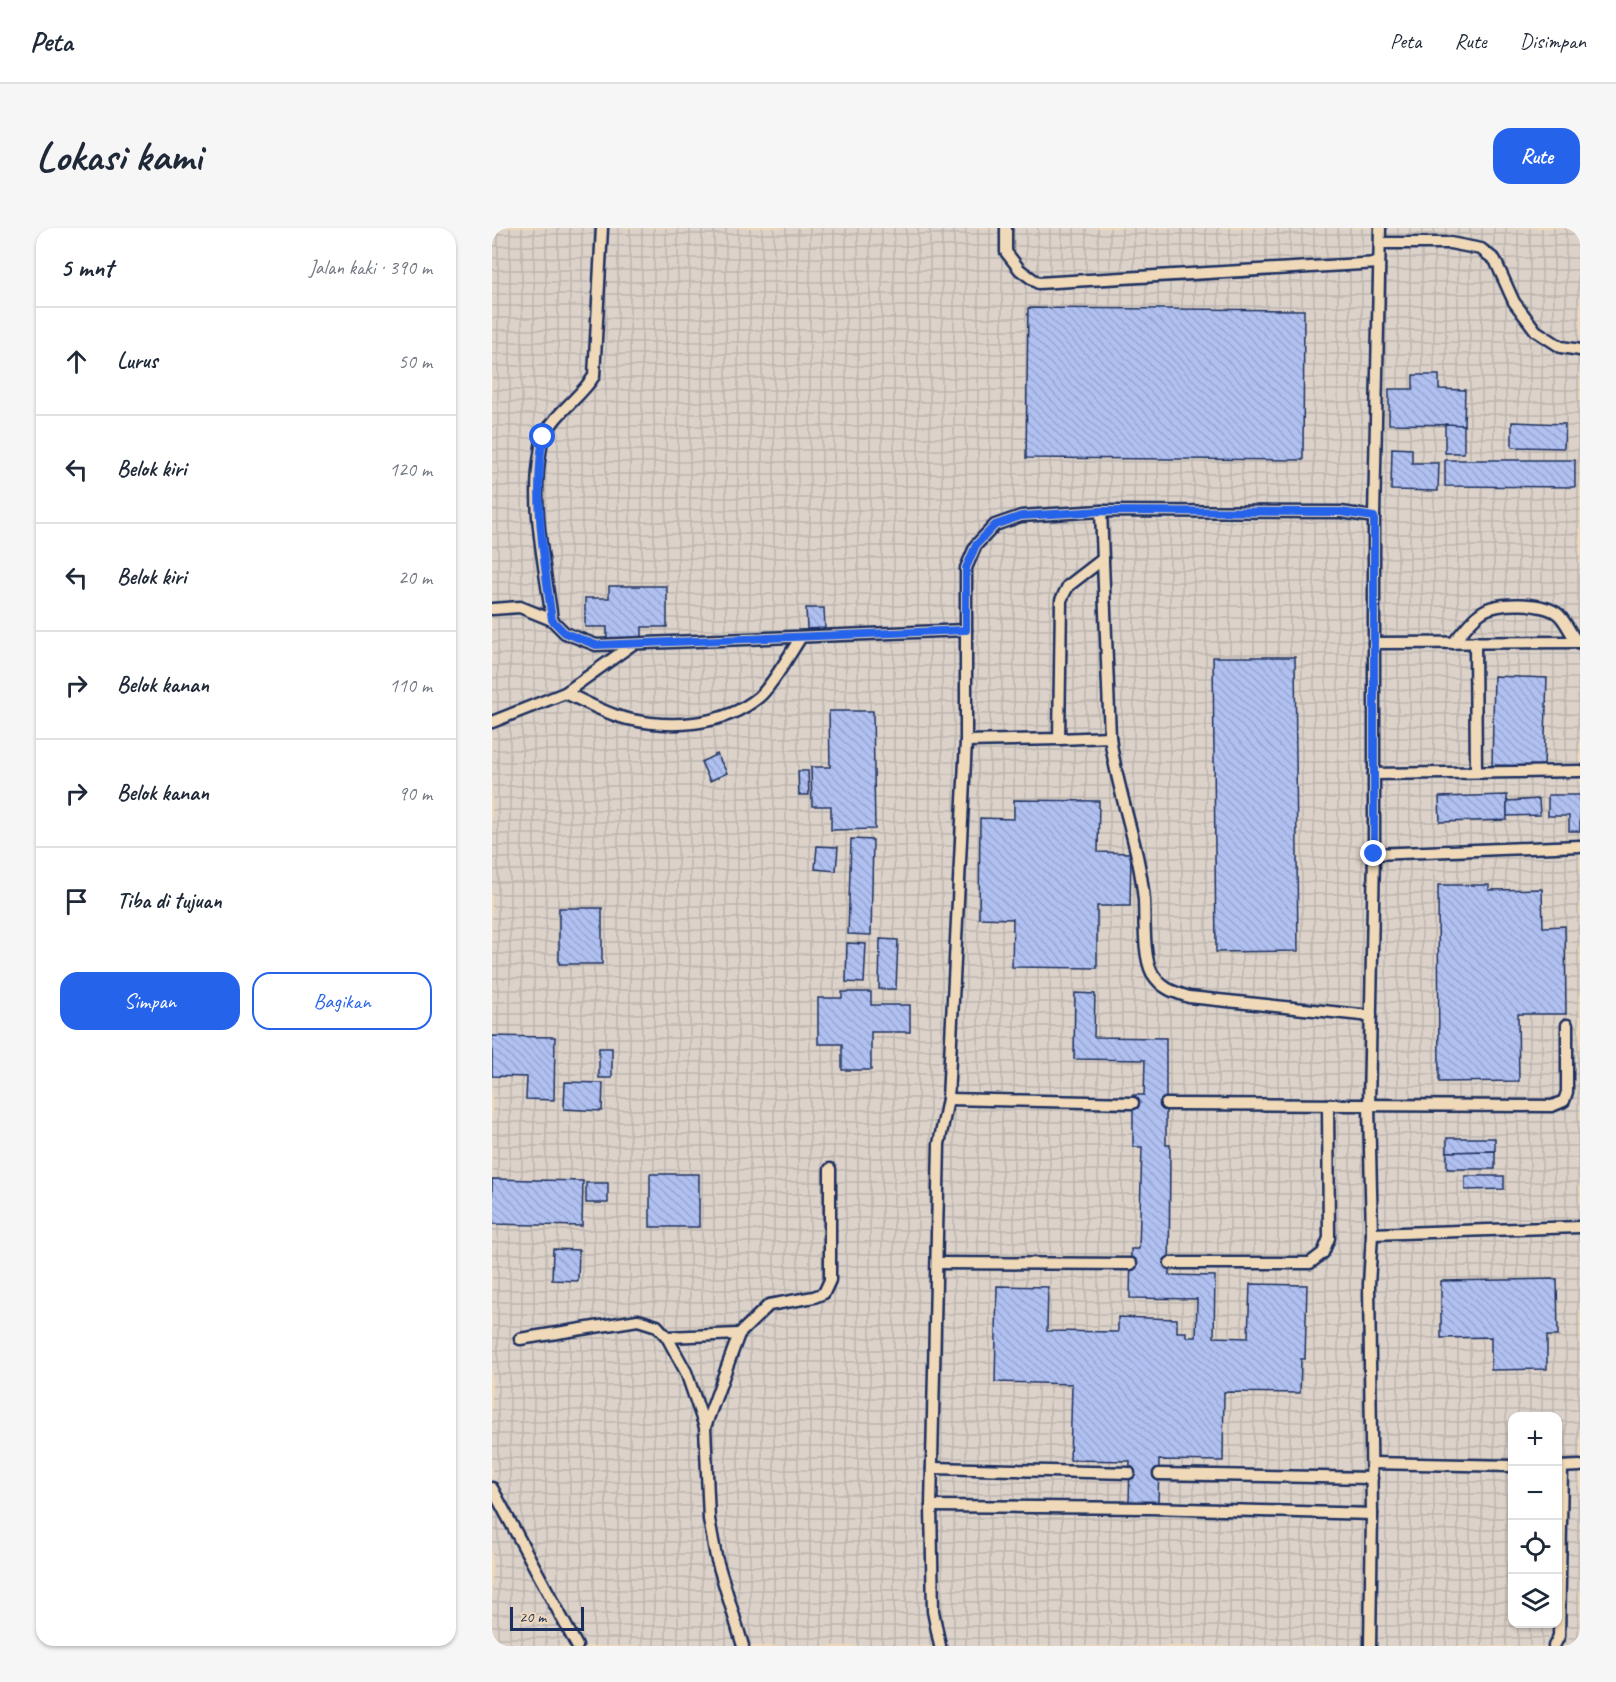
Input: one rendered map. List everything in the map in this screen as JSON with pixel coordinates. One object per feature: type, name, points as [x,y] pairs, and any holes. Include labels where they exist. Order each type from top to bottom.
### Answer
[{"type":"lane","points":[[552,620],[538,514],[538,466],[543,437],[560,413],[586,389],[594,376],[602,228]]},
{"type":"lane","points":[[1006,228],[1006,252],[1020,270],[1038,283],[1379,263]]},
{"type":"lane","points":[[1370,1646],[1372,1463],[1369,1285],[1372,1234],[1369,1106],[1374,854],[1374,517],[1380,228]]},
{"type":"lane","points":[[1380,243],[1450,243],[1480,249],[1495,260],[1514,302],[1536,331],[1560,347],[1580,350]]},
{"type":"lane","points":[[940,1646],[933,1611],[931,1506],[939,1144],[948,1099],[966,741],[966,568],[976,545],[995,525],[1021,516],[1101,511],[1341,512],[1374,517]]},
{"type":"lane","points":[[1101,511],[1110,737],[1114,767],[1138,860],[1144,900],[1144,934],[1151,971],[1165,990],[1189,997],[1371,1016]]},
{"type":"lane","points":[[1059,739],[1061,600],[1068,586],[1103,559]]},
{"type":"lane","points":[[1453,643],[1482,611],[1495,606],[1518,604],[1542,607],[1558,615],[1579,642]]},
{"type":"lane","points":[[492,609],[520,607],[552,620],[565,633],[596,645],[966,630]]},
{"type":"lane","points":[[565,693],[626,719],[647,722],[707,722],[741,709],[760,696],[801,637]]},
{"type":"lane","points":[[1475,642],[1476,772]]},
{"type":"lane","points":[[1374,643],[1579,642]]},
{"type":"lane","points":[[494,717],[565,693],[633,644]]},
{"type":"lane","points":[[966,741],[1110,737]]},
{"type":"lane","points":[[1374,774],[1580,771]]},
{"type":"lane","points":[[1374,854],[1580,846]]},
{"type":"lane","points":[[1166,1104],[1552,1106],[1564,1101],[1568,1092],[1568,1025]]},
{"type":"lane","points":[[948,1099],[1133,1103]]},
{"type":"lane","points":[[1170,1263],[1310,1263],[1323,1253],[1329,1238],[1328,1106]]},
{"type":"lane","points":[[705,1427],[739,1334],[769,1305],[824,1293],[830,1280],[830,1169]]},
{"type":"lane","points":[[1372,1234],[1580,1227]]},
{"type":"lane","points":[[937,1263],[1131,1264]]},
{"type":"lane","points":[[520,1339],[638,1320],[657,1326],[667,1337],[686,1372],[705,1427],[710,1519],[716,1557],[743,1646]]},
{"type":"lane","points":[[667,1337],[739,1334]]},
{"type":"lane","points":[[1372,1463],[1508,1466]]},
{"type":"lane","points":[[1562,1467],[1580,1466]]},
{"type":"lane","points":[[932,1468],[1129,1473]]},
{"type":"lane","points":[[1159,1474],[1372,1478]]},
{"type":"lane","points":[[492,1488],[578,1646]]},
{"type":"lane","points":[[931,1506],[1149,1508],[1372,1514]]},
{"type":"lane","points":[[1560,1520],[1560,1643]]},
{"type":"shaded area","points":[[492,228],[1580,228],[1580,1646],[492,1646]]},
{"type":"building","points":[[1028,308],[1304,310],[1303,460],[1026,458]]},
{"type":"building","points":[[1413,375],[1439,375],[1439,389],[1465,390],[1464,425],[1389,424],[1389,389],[1413,389]]},
{"type":"building","points":[[1512,422],[1565,424],[1564,448],[1512,447]]},
{"type":"building","points":[[1445,424],[1464,425],[1464,453],[1445,453]]},
{"type":"building","points":[[1392,448],[1412,449],[1412,463],[1439,463],[1438,491],[1391,490]]},
{"type":"building","points":[[1445,460],[1575,460],[1575,487],[1445,486]]},
{"type":"building","points":[[609,586],[667,586],[667,627],[642,627],[642,640],[607,639],[607,627],[585,627],[585,598],[609,598]]},
{"type":"building","points":[[806,608],[824,608],[825,628],[807,629]]},
{"type":"building","points":[[1213,657],[1295,657],[1298,951],[1216,952]]},
{"type":"building","points":[[1494,676],[1547,678],[1544,767],[1492,765]]},
{"type":"building","points":[[829,711],[873,711],[875,829],[831,830],[831,806],[812,806],[811,767],[830,767]]},
{"type":"building","points":[[717,754],[727,773],[710,781],[701,762]]},
{"type":"building","points":[[798,771],[808,771],[809,795],[799,795]]},
{"type":"building","points":[[1507,795],[1507,820],[1440,822],[1439,797]]},
{"type":"building","points":[[1548,795],[1580,795],[1580,831],[1569,831],[1569,816],[1548,816]]},
{"type":"building","points":[[1539,799],[1540,815],[1507,816],[1507,801]]},
{"type":"building","points":[[1014,800],[1099,801],[1098,852],[1131,853],[1130,906],[1097,906],[1097,968],[1012,967],[1013,919],[979,918],[980,818],[1014,819]]},
{"type":"building","points":[[851,839],[873,840],[871,935],[848,934]]},
{"type":"building","points":[[817,846],[838,847],[836,871],[815,869]]},
{"type":"building","points":[[1438,885],[1489,885],[1489,890],[1542,889],[1543,927],[1565,926],[1566,1014],[1518,1014],[1519,1081],[1439,1082]]},
{"type":"building","points":[[559,908],[602,908],[602,964],[559,964]]},
{"type":"building","points":[[880,939],[898,940],[896,989],[879,989]]},
{"type":"building","points":[[847,943],[866,944],[864,983],[846,982]]},
{"type":"building","points":[[842,992],[871,992],[871,1005],[910,1005],[910,1032],[871,1032],[871,1070],[842,1070],[842,1044],[818,1044],[818,998],[842,998]]},
{"type":"building","points":[[1075,993],[1095,994],[1094,1037],[1166,1038],[1166,1145],[1170,1145],[1169,1275],[1215,1276],[1214,1337],[1248,1338],[1250,1284],[1307,1285],[1305,1359],[1301,1359],[1300,1393],[1224,1392],[1223,1461],[1159,1460],[1158,1505],[1129,1504],[1130,1461],[1070,1460],[1072,1384],[995,1382],[997,1286],[1048,1287],[1047,1331],[1118,1332],[1118,1317],[1177,1319],[1177,1332],[1186,1332],[1186,1337],[1196,1337],[1197,1299],[1130,1298],[1131,1249],[1139,1249],[1142,1147],[1133,1147],[1133,1095],[1144,1095],[1145,1060],[1074,1059]]},
{"type":"building","points":[[492,1036],[555,1037],[554,1100],[526,1099],[527,1077],[492,1076]]},
{"type":"building","points":[[599,1048],[612,1048],[612,1078],[599,1078]]},
{"type":"building","points":[[565,1082],[603,1083],[602,1111],[564,1109]]},
{"type":"building","points":[[1447,1138],[1495,1138],[1495,1151],[1447,1152]]},
{"type":"building","points":[[1495,1151],[1495,1169],[1447,1169],[1447,1152]]},
{"type":"building","points":[[650,1174],[699,1174],[699,1227],[650,1227]]},
{"type":"building","points":[[1465,1176],[1504,1176],[1504,1189],[1465,1190]]},
{"type":"building","points":[[492,1179],[583,1181],[582,1226],[492,1224]]},
{"type":"building","points":[[586,1183],[608,1183],[608,1203],[586,1203]]},
{"type":"building","points":[[553,1249],[579,1250],[578,1281],[552,1280]]},
{"type":"building","points":[[1557,1279],[1558,1336],[1547,1336],[1547,1369],[1491,1370],[1491,1337],[1441,1338],[1441,1281]]},
{"type":"route","points":[[543,437],[538,466],[538,514],[552,620],[565,633],[596,645],[966,630],[966,568],[976,545],[995,525],[1021,516],[1101,511],[1341,512],[1374,517],[1374,854]]}]
